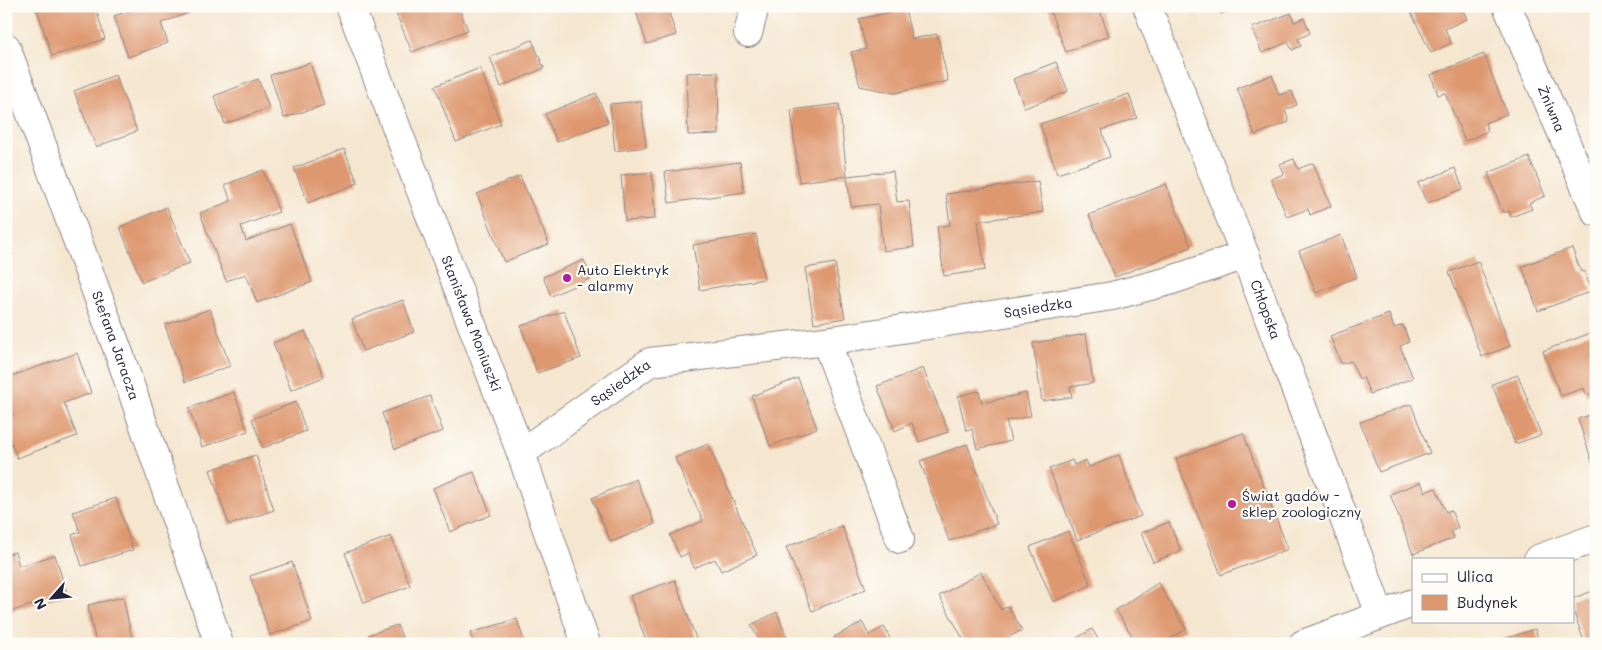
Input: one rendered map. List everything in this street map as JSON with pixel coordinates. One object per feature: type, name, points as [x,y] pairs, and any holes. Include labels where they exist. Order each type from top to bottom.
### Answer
[{"type":"street","name":"Stanisława Moniuszki","points":[[350,6],[521,453],[586,644]]},
{"type":"street","points":[[748,33],[755,6]]},
{"type":"street","name":"Chłopska","points":[[1146,6],[1245,255],[1380,614]]},
{"type":"street","name":"Żniwna","points":[[1507,6],[1596,212]]},
{"type":"street","name":"Stefana Jaracza","points":[[6,48],[120,356],[220,644]]},
{"type":"street","name":"Sąsiedzka","points":[[521,453],[650,362],[826,341],[1112,296],[1169,281],[1245,255]]},
{"type":"street","points":[[826,341],[900,539]]},
{"type":"street","points":[[1541,558],[1596,538]]},
{"type":"street","points":[[1303,644],[1412,603]]},
{"type":"building","points":[[36,6],[95,6],[105,39],[52,56]]},
{"type":"building","points":[[143,6],[186,6],[189,13],[161,23],[168,43],[128,57],[114,16]]},
{"type":"building","points":[[393,6],[458,6],[468,30],[412,52]]},
{"type":"building","points":[[634,6],[667,6],[676,35],[647,44]]},
{"type":"building","points":[[1048,6],[1098,6],[1109,36],[1066,52]]},
{"type":"building","points":[[1218,6],[1240,6],[1221,14]]},
{"type":"building","points":[[1408,6],[1461,6],[1467,19],[1445,29],[1451,43],[1431,53]]},
{"type":"building","points":[[905,9],[912,39],[937,34],[948,81],[895,93],[860,86],[851,52],[866,49],[859,19]]},
{"type":"building","points":[[1291,13],[1294,22],[1304,18],[1310,33],[1298,39],[1301,46],[1292,50],[1288,42],[1262,53],[1252,28]]},
{"type":"building","points":[[532,40],[544,68],[501,87],[490,57]]},
{"type":"building","points":[[1484,54],[1507,114],[1485,123],[1488,131],[1465,141],[1445,93],[1438,95],[1431,75]]},
{"type":"building","points":[[1056,62],[1068,91],[1025,108],[1013,79]]},
{"type":"building","points":[[310,63],[324,105],[284,118],[270,75]]},
{"type":"building","points":[[480,68],[501,124],[456,142],[435,86]]},
{"type":"building","points":[[718,72],[719,134],[688,135],[686,73]]},
{"type":"building","points":[[115,75],[137,131],[96,147],[74,91]]},
{"type":"building","points":[[1272,75],[1279,95],[1292,91],[1297,105],[1285,110],[1289,122],[1255,135],[1237,88]]},
{"type":"building","points":[[258,79],[269,108],[225,124],[214,96]]},
{"type":"building","points":[[596,93],[608,122],[557,142],[545,114]]},
{"type":"building","points":[[1129,94],[1137,118],[1102,130],[1110,157],[1057,174],[1040,124]]},
{"type":"building","points":[[641,101],[646,147],[615,151],[610,104]]},
{"type":"building","points":[[839,104],[847,176],[799,182],[791,110]]},
{"type":"building","points":[[344,149],[358,183],[308,203],[294,168]]},
{"type":"building","points":[[1529,157],[1545,196],[1529,203],[1532,209],[1511,217],[1509,211],[1503,213],[1488,173]]},
{"type":"building","points":[[1294,159],[1298,169],[1313,163],[1331,206],[1310,215],[1308,209],[1287,217],[1271,179],[1284,174],[1280,164]]},
{"type":"building","points":[[740,162],[744,192],[669,203],[665,172]]},
{"type":"building","points":[[1455,168],[1463,189],[1427,203],[1418,183]]},
{"type":"building","points":[[263,170],[279,212],[241,226],[246,241],[290,224],[312,282],[257,303],[246,274],[226,281],[200,213],[231,201],[225,185]]},
{"type":"building","points":[[893,171],[897,202],[909,201],[914,247],[883,251],[878,204],[851,207],[847,176]]},
{"type":"building","points":[[652,172],[655,219],[625,221],[621,175]]},
{"type":"building","points":[[520,176],[549,244],[504,262],[477,194]]},
{"type":"building","points":[[1038,181],[1043,212],[978,221],[985,270],[944,276],[937,227],[950,225],[946,194]]},
{"type":"building","points":[[1166,184],[1191,247],[1115,277],[1089,215]]},
{"type":"building","points":[[167,207],[190,263],[142,282],[120,227]]},
{"type":"building","points":[[756,234],[764,279],[700,290],[693,245]]},
{"type":"building","points":[[1341,235],[1357,277],[1316,293],[1299,251]]},
{"type":"building","points":[[6,238],[13,255],[6,257]]},
{"type":"building","points":[[1572,248],[1581,272],[1584,271],[1592,291],[1538,311],[1522,266]]},
{"type":"building","name":"Auto Elektryk - alarmy","points":[[584,260],[592,278],[551,296],[543,277]]},
{"type":"building","points":[[1478,261],[1510,346],[1482,357],[1449,272]]},
{"type":"building","points":[[835,263],[845,318],[814,323],[805,268]]},
{"type":"building","points":[[403,300],[414,332],[363,351],[352,319]]},
{"type":"building","points":[[210,309],[230,366],[185,382],[165,325]]},
{"type":"building","points":[[564,311],[581,358],[537,373],[521,326]]},
{"type":"building","points":[[1389,314],[1394,328],[1403,325],[1409,342],[1400,346],[1413,378],[1370,394],[1363,377],[1359,379],[1351,361],[1341,364],[1330,336]]},
{"type":"building","points":[[305,331],[324,377],[291,390],[273,343]]},
{"type":"building","points":[[1596,331],[1596,392],[1586,395],[1584,388],[1561,396],[1543,351]]},
{"type":"building","points":[[1086,334],[1093,383],[1070,387],[1072,397],[1042,401],[1033,343]]},
{"type":"building","points":[[77,353],[91,393],[64,403],[77,436],[17,458],[6,429],[6,418],[13,415],[6,395],[6,378]]},
{"type":"building","points":[[923,368],[948,432],[919,442],[912,423],[895,431],[877,386]]},
{"type":"building","points":[[1518,375],[1541,435],[1515,444],[1492,384]]},
{"type":"building","points":[[798,378],[817,428],[770,446],[752,396]]},
{"type":"building","points":[[979,391],[982,403],[1026,393],[1031,416],[1006,421],[1011,441],[977,449],[972,429],[966,430],[958,396]]},
{"type":"building","points":[[234,392],[248,431],[202,447],[189,408]]},
{"type":"building","points":[[430,396],[443,431],[395,449],[382,413]]},
{"type":"building","points":[[296,402],[306,431],[263,448],[252,419]]},
{"type":"building","points":[[1411,404],[1430,453],[1379,472],[1360,422]]},
{"type":"building","points":[[1596,413],[1596,471],[1595,471],[1578,419]]},
{"type":"building","name":"Świat gadów - sklep zoologiczny","points":[[1243,433],[1288,549],[1221,575],[1176,459]]},
{"type":"building","points":[[708,444],[757,555],[721,571],[715,559],[694,568],[688,553],[680,557],[670,535],[703,521],[675,458]]},
{"type":"building","points":[[967,444],[997,524],[949,541],[920,461]]},
{"type":"building","points":[[256,455],[274,510],[229,525],[210,470]]},
{"type":"building","points":[[1119,455],[1141,516],[1077,540],[1049,469],[1072,460],[1074,465],[1086,460],[1089,467]]},
{"type":"building","points":[[474,472],[491,515],[450,532],[433,488]]},
{"type":"building","points":[[636,479],[655,524],[611,542],[592,498]]},
{"type":"building","points":[[1421,482],[1425,492],[1436,488],[1446,512],[1451,510],[1458,528],[1451,531],[1454,538],[1413,554],[1390,494]]},
{"type":"building","points":[[116,498],[133,550],[82,566],[72,535],[80,532],[73,512]]},
{"type":"building","points":[[1169,522],[1181,551],[1153,562],[1141,533]]},
{"type":"building","points":[[842,526],[866,589],[812,611],[786,547]]},
{"type":"building","points":[[1068,531],[1091,585],[1053,602],[1030,547]]},
{"type":"building","points":[[391,536],[410,586],[364,603],[345,553]]},
{"type":"building","points":[[15,552],[19,566],[55,555],[67,594],[6,613],[6,555]]},
{"type":"building","points":[[292,562],[312,621],[270,635],[250,576]]},
{"type":"building","points":[[981,572],[1001,610],[1008,606],[1022,630],[997,644],[966,644],[939,596]]},
{"type":"building","points":[[675,580],[698,644],[647,644],[630,596]]},
{"type":"building","points":[[1158,583],[1186,629],[1162,644],[1137,644],[1116,610]]},
{"type":"building","points":[[1596,590],[1596,644],[1585,644],[1574,613],[1574,598]]},
{"type":"building","points":[[123,597],[133,644],[96,644],[88,605]]},
{"type":"building","points":[[777,612],[789,644],[761,644],[751,625]]},
{"type":"building","points":[[517,619],[525,644],[474,644],[470,633]]},
{"type":"building","points":[[862,622],[869,635],[884,627],[893,644],[838,644],[834,637]]},
{"type":"building","points":[[397,625],[405,644],[372,644],[368,635]]},
{"type":"building","points":[[1092,629],[1101,644],[1067,644]]},
{"type":"building","points":[[1535,629],[1540,644],[1492,644],[1492,643]]},
{"type":"place","name":"Auto Elektryk - alarmy","points":[[567,278]]},
{"type":"place","name":"Świat gadów - sklep zoologiczny","points":[[1232,504]]}]
